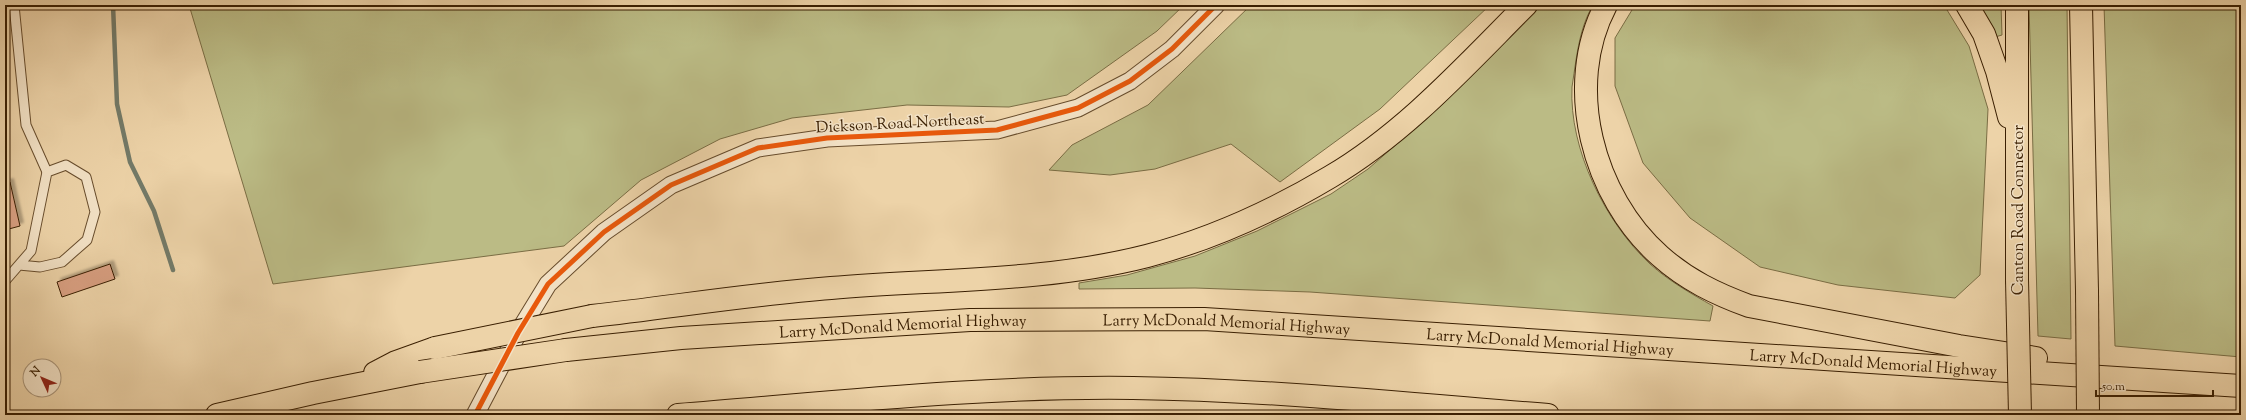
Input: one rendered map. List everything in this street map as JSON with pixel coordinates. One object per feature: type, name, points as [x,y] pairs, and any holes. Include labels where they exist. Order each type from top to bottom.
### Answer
[{"type":"highway","points":[[347,387],[396,362],[435,348],[592,316],[829,288],[1024,275],[1072,270],[1147,256],[1191,242],[1242,223],[1290,200],[1332,176],[1377,146],[1455,76],[1526,5]]},
{"type":"highway","points":[[1606,5],[1600,17],[1590,48],[1586,82],[1588,118],[1595,150],[1607,183],[1623,214],[1659,256],[1698,284],[1749,306],[1779,313],[1959,346],[2192,382]]},
{"type":"highway","points":[[1967,5],[1984,34],[1997,71],[2016,142]]},
{"type":"highway","name":"Canton Road Connector","points":[[2017,5],[2017,280],[2020,415]]},
{"type":"highway","points":[[2081,5],[2088,415]]},
{"type":"highway","name":"Larry McDonald Memorial Highway","points":[[217,415],[420,372],[566,350],[681,338],[970,320],[1204,319],[2241,386]]},
{"type":"highway","points":[[2087,326],[2100,415]]},
{"type":"highway","points":[[687,415],[1001,390],[1133,388],[1241,392],[1548,415]]},
{"type":"highway","points":[[1387,403],[1420,415]]},
{"type":"street","name":"Dickson Road Northeast","points":[[475,415],[518,333],[548,284],[604,232],[671,185],[758,148],[827,138],[997,130],[1078,108],[1130,81],[1172,49],[1216,5]]},
{"type":"lane","points":[[5,281],[31,251],[47,172],[26,125],[14,5]]},
{"type":"lane","points":[[19,265],[40,267],[62,262],[88,240],[96,212],[86,178],[66,165],[47,172]]},
{"type":"green space","points":[[189,5],[1184,5],[1157,31],[1067,95],[1009,107],[907,105],[792,118],[720,139],[641,180],[564,246],[273,284]]},
{"type":"green space","points":[[1251,5],[1490,5],[1380,109],[1280,182],[1231,144],[1155,169],[1110,175],[1049,170],[1072,145],[1148,105]]},
{"type":"green space","points":[[1542,5],[1593,5],[1584,25],[1580,39],[1572,87],[1573,111],[1583,159],[1593,183],[1618,227],[1650,264],[1665,276],[1713,306],[1710,321],[1310,292],[1195,288],[1079,289],[1079,283],[1127,275],[1195,256],[1257,231],[1331,194],[1368,169],[1445,102]]},
{"type":"green space","points":[[1635,5],[1944,5],[1969,46],[1988,109],[1980,275],[1955,298],[1838,285],[1760,267],[1690,218],[1643,163],[1615,86],[1615,38]]},
{"type":"green space","points":[[1979,5],[2001,5],[2002,35],[1995,37]]},
{"type":"green space","points":[[2029,5],[2067,5],[2071,339],[2038,336]]},
{"type":"green space","points":[[2104,5],[2241,5],[2241,357],[2115,346]]},
{"type":"building","points":[[10,182],[20,226],[5,230],[5,183]]},
{"type":"building","points":[[110,264],[115,279],[62,297],[57,282]]},
{"type":"waterway","points":[[113,5],[117,104],[130,162],[154,211],[173,270]]},
{"type":"cycle path","points":[[475,415],[518,333],[548,284],[604,232],[671,185],[758,148],[827,138],[997,130],[1078,108],[1130,81],[1172,49],[1216,5]]}]
